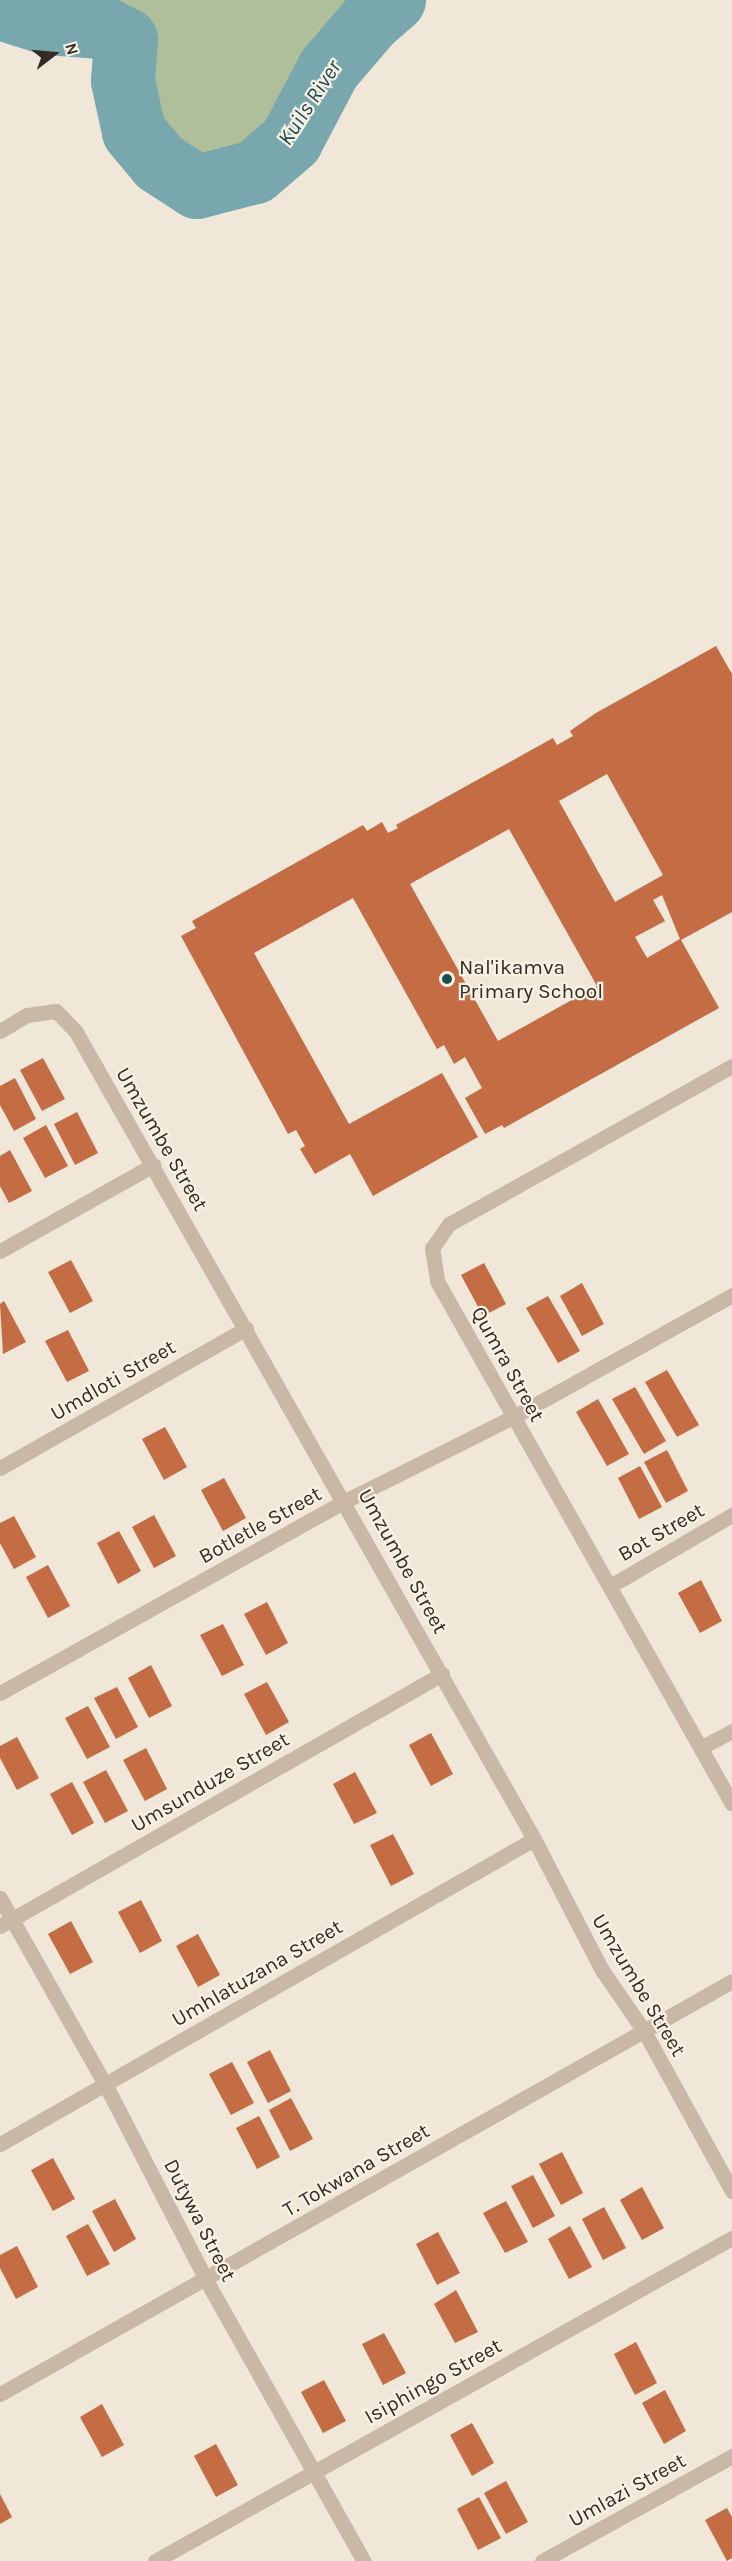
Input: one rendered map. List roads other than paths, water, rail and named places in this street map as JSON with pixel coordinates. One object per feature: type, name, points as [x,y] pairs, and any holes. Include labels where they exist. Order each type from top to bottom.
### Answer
[{"type":"street","name":"Umzumbe Street","points":[[0,1031],[27,1015],[56,1011],[76,1032],[442,1674],[534,1839],[602,1970],[644,2031],[732,2191]]},
{"type":"street","name":"Qumra Street","points":[[732,1066],[449,1224],[432,1248],[437,1281],[513,1417],[612,1585],[732,1804]]},
{"type":"street","points":[[0,1251],[153,1165]]},
{"type":"street","name":"Botletle Street","points":[[0,1693],[345,1502],[513,1417],[732,1295]]},
{"type":"street","name":"Umdloti Street","points":[[0,1468],[246,1328]]},
{"type":"street","name":"Bot Street","points":[[612,1585],[732,1515]]},
{"type":"street","name":"Umsunduze Street","points":[[6,1923],[442,1674]]},
{"type":"street","points":[[702,1748],[732,1731]]},
{"type":"street","name":"Umhlatuzana Street","points":[[0,2144],[534,1839]]},
{"type":"street","name":"Dutywa Street","points":[[0,1898],[6,1923],[105,2084],[206,2280],[364,2561]]},
{"type":"street","name":"T. Tokwana Street","points":[[0,2394],[206,2280],[732,1981]]},
{"type":"street","name":"Isiphingo Street","points":[[155,2561],[732,2238]]},
{"type":"street","name":"Umlazi Street","points":[[542,2561],[732,2456]]},
{"type":"waterway","name":"Kuils River","points":[[0,8],[48,23],[101,27],[126,40],[123,81],[134,132],[160,163],[197,187],[255,172],[291,141],[329,69],[370,21],[394,0]]},
{"type":"place","name":"Nal'ikamva Primary School","points":[[447,979]]}]
